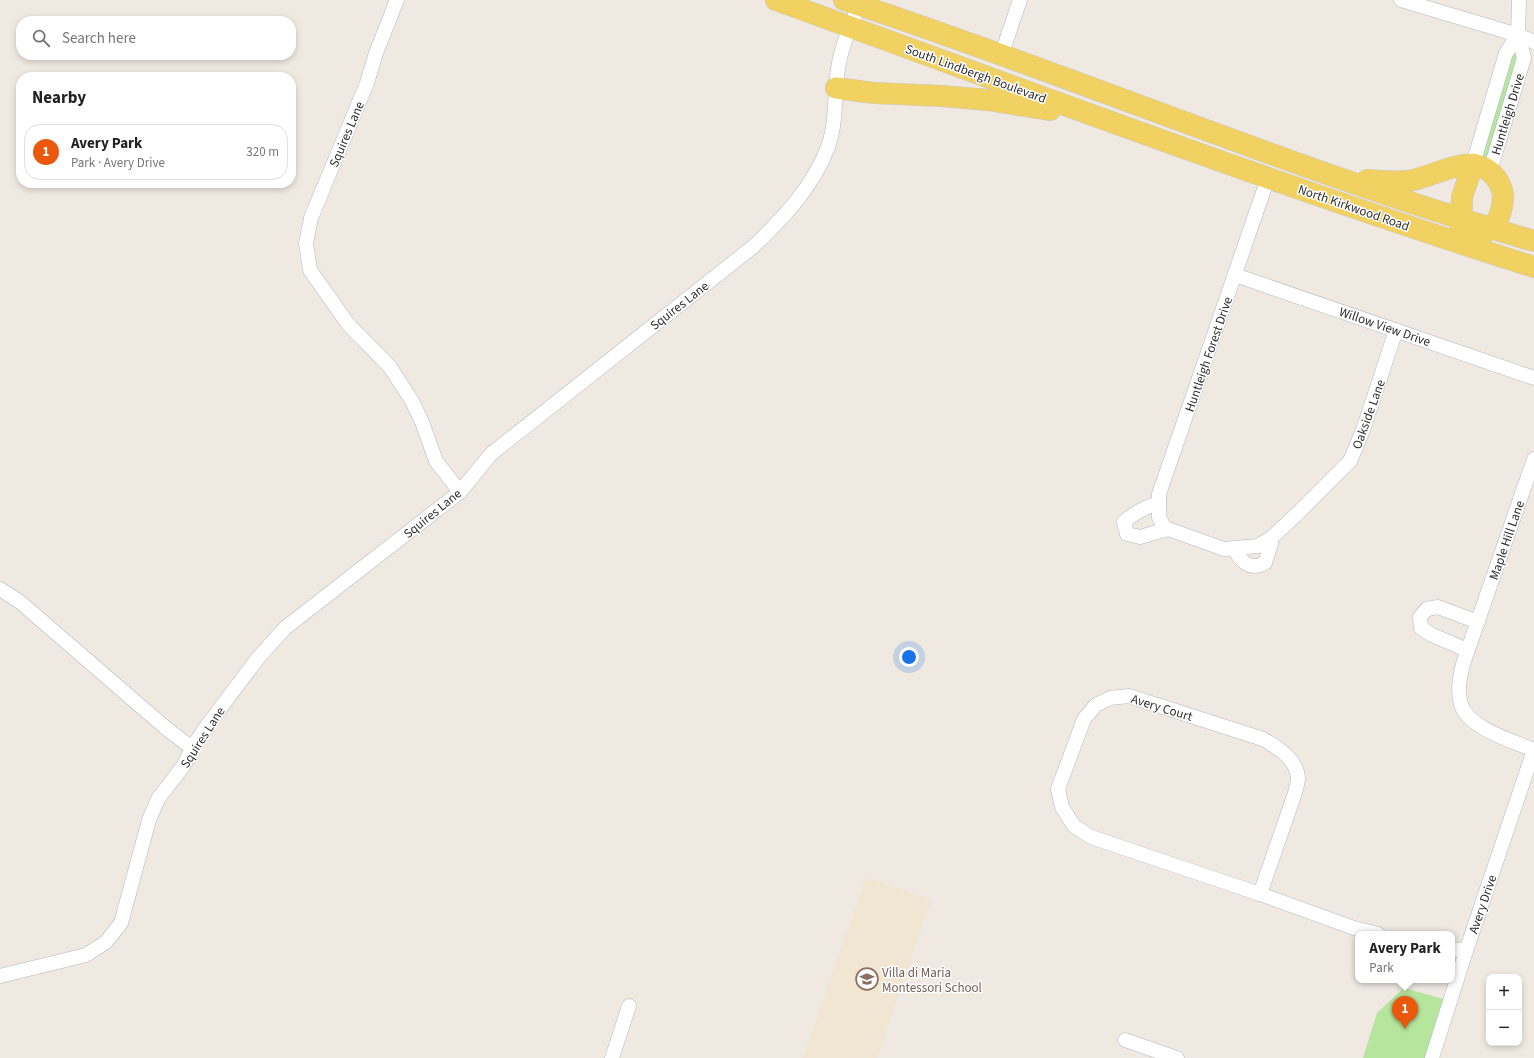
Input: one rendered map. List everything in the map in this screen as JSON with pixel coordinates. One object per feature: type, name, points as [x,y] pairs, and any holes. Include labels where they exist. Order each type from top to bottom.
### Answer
[{"type":"main road","name":"South Lindbergh Boulevard","points":[[776,0],[1176,145]]},
{"type":"main road","name":"South Lindbergh Boulevard","points":[[851,2],[1184,122]]},
{"type":"main road","points":[[836,88],[874,93],[988,100],[1100,118]]},
{"type":"main road","name":"North Kirkwood Road","points":[[1184,122],[1340,178],[1461,219],[1534,241]]},
{"type":"main road","name":"North Kirkwood Road","points":[[1176,145],[1268,178],[1534,267]]},
{"type":"main road","points":[[1340,178],[1386,181],[1412,180],[1460,165],[1482,167],[1497,178],[1503,194],[1499,218],[1491,228],[1480,236],[1463,244],[1461,219],[1462,197],[1482,167]]},
{"type":"street","name":"Squires Lane","points":[[397,0],[376,53],[367,83],[311,218],[306,243],[310,270],[348,324],[390,367],[412,401],[422,422],[436,460],[460,492]]},
{"type":"street","points":[[1001,56],[1020,0]]},
{"type":"street","points":[[1401,0],[1518,35],[1534,42]]},
{"type":"street","name":"Huntleigh Drive","points":[[1482,167],[1524,58],[1518,35],[1519,0]]},
{"type":"street","name":"Squires Lane","points":[[0,976],[86,955],[106,942],[121,923],[149,820],[158,799],[184,765],[192,748],[204,730],[258,658],[285,628],[460,492],[491,454],[754,246],[780,221],[802,195],[818,170],[828,146],[836,105],[838,67],[850,28],[851,2]]},
{"type":"street","name":"Huntleigh Drive","points":[[1482,167],[1506,53],[1518,35]]},
{"type":"street","name":"Huntleigh Forest Drive","points":[[1165,530],[1159,517],[1159,494],[1268,178]]},
{"type":"street","name":"Willow View Drive","points":[[1235,275],[1534,378]]},
{"type":"street","name":"Oakside Lane","points":[[1165,530],[1224,549],[1258,546],[1271,538],[1350,461],[1363,430],[1396,330]]},
{"type":"street","name":"Maple Hill Lane","points":[[1534,459],[1467,650],[1459,685],[1461,705],[1470,720],[1487,730],[1534,750]]},
{"type":"street","points":[[1159,503],[1144,507],[1124,522],[1126,532],[1127,534],[1140,537],[1165,530]]},
{"type":"street","points":[[1234,549],[1242,562],[1250,566],[1258,567],[1265,563],[1271,544],[1271,538]]},
{"type":"street","points":[[0,589],[20,602],[167,729],[192,748]]},
{"type":"street","points":[[1467,650],[1432,635],[1421,628],[1420,618],[1428,609],[1438,607],[1478,622]]},
{"type":"street","name":"Avery Court","points":[[1260,894],[1295,793],[1298,777],[1293,764],[1281,750],[1263,739],[1129,696],[1110,698],[1096,705],[1084,719],[1058,789],[1062,807],[1074,826],[1091,837],[1366,931]]},
{"type":"street","name":"Avery Drive","points":[[1455,966],[1459,950],[1534,750]]},
{"type":"street","name":"Avery Drive","points":[[1432,1058],[1451,983]]},
{"type":"street","points":[[612,1058],[629,1006]]},
{"type":"street","points":[[1125,1040],[1177,1058]]},
{"type":"shaded area","name":"Villa di Maria Montessori School","points":[[866,878],[931,900],[877,1058],[803,1058]]},
{"type":"green space","points":[[1515,51],[1520,52],[1488,158],[1484,157],[1481,152],[1512,54]]},
{"type":"green space","points":[[1404,988],[1447,1000],[1428,1058],[1363,1058],[1377,1013]]},
{"type":"place","name":"Villa di Maria Montessori School","points":[[867,979]]},
{"type":"place","name":"Avery Park","points":[[1405,1029]]}]
